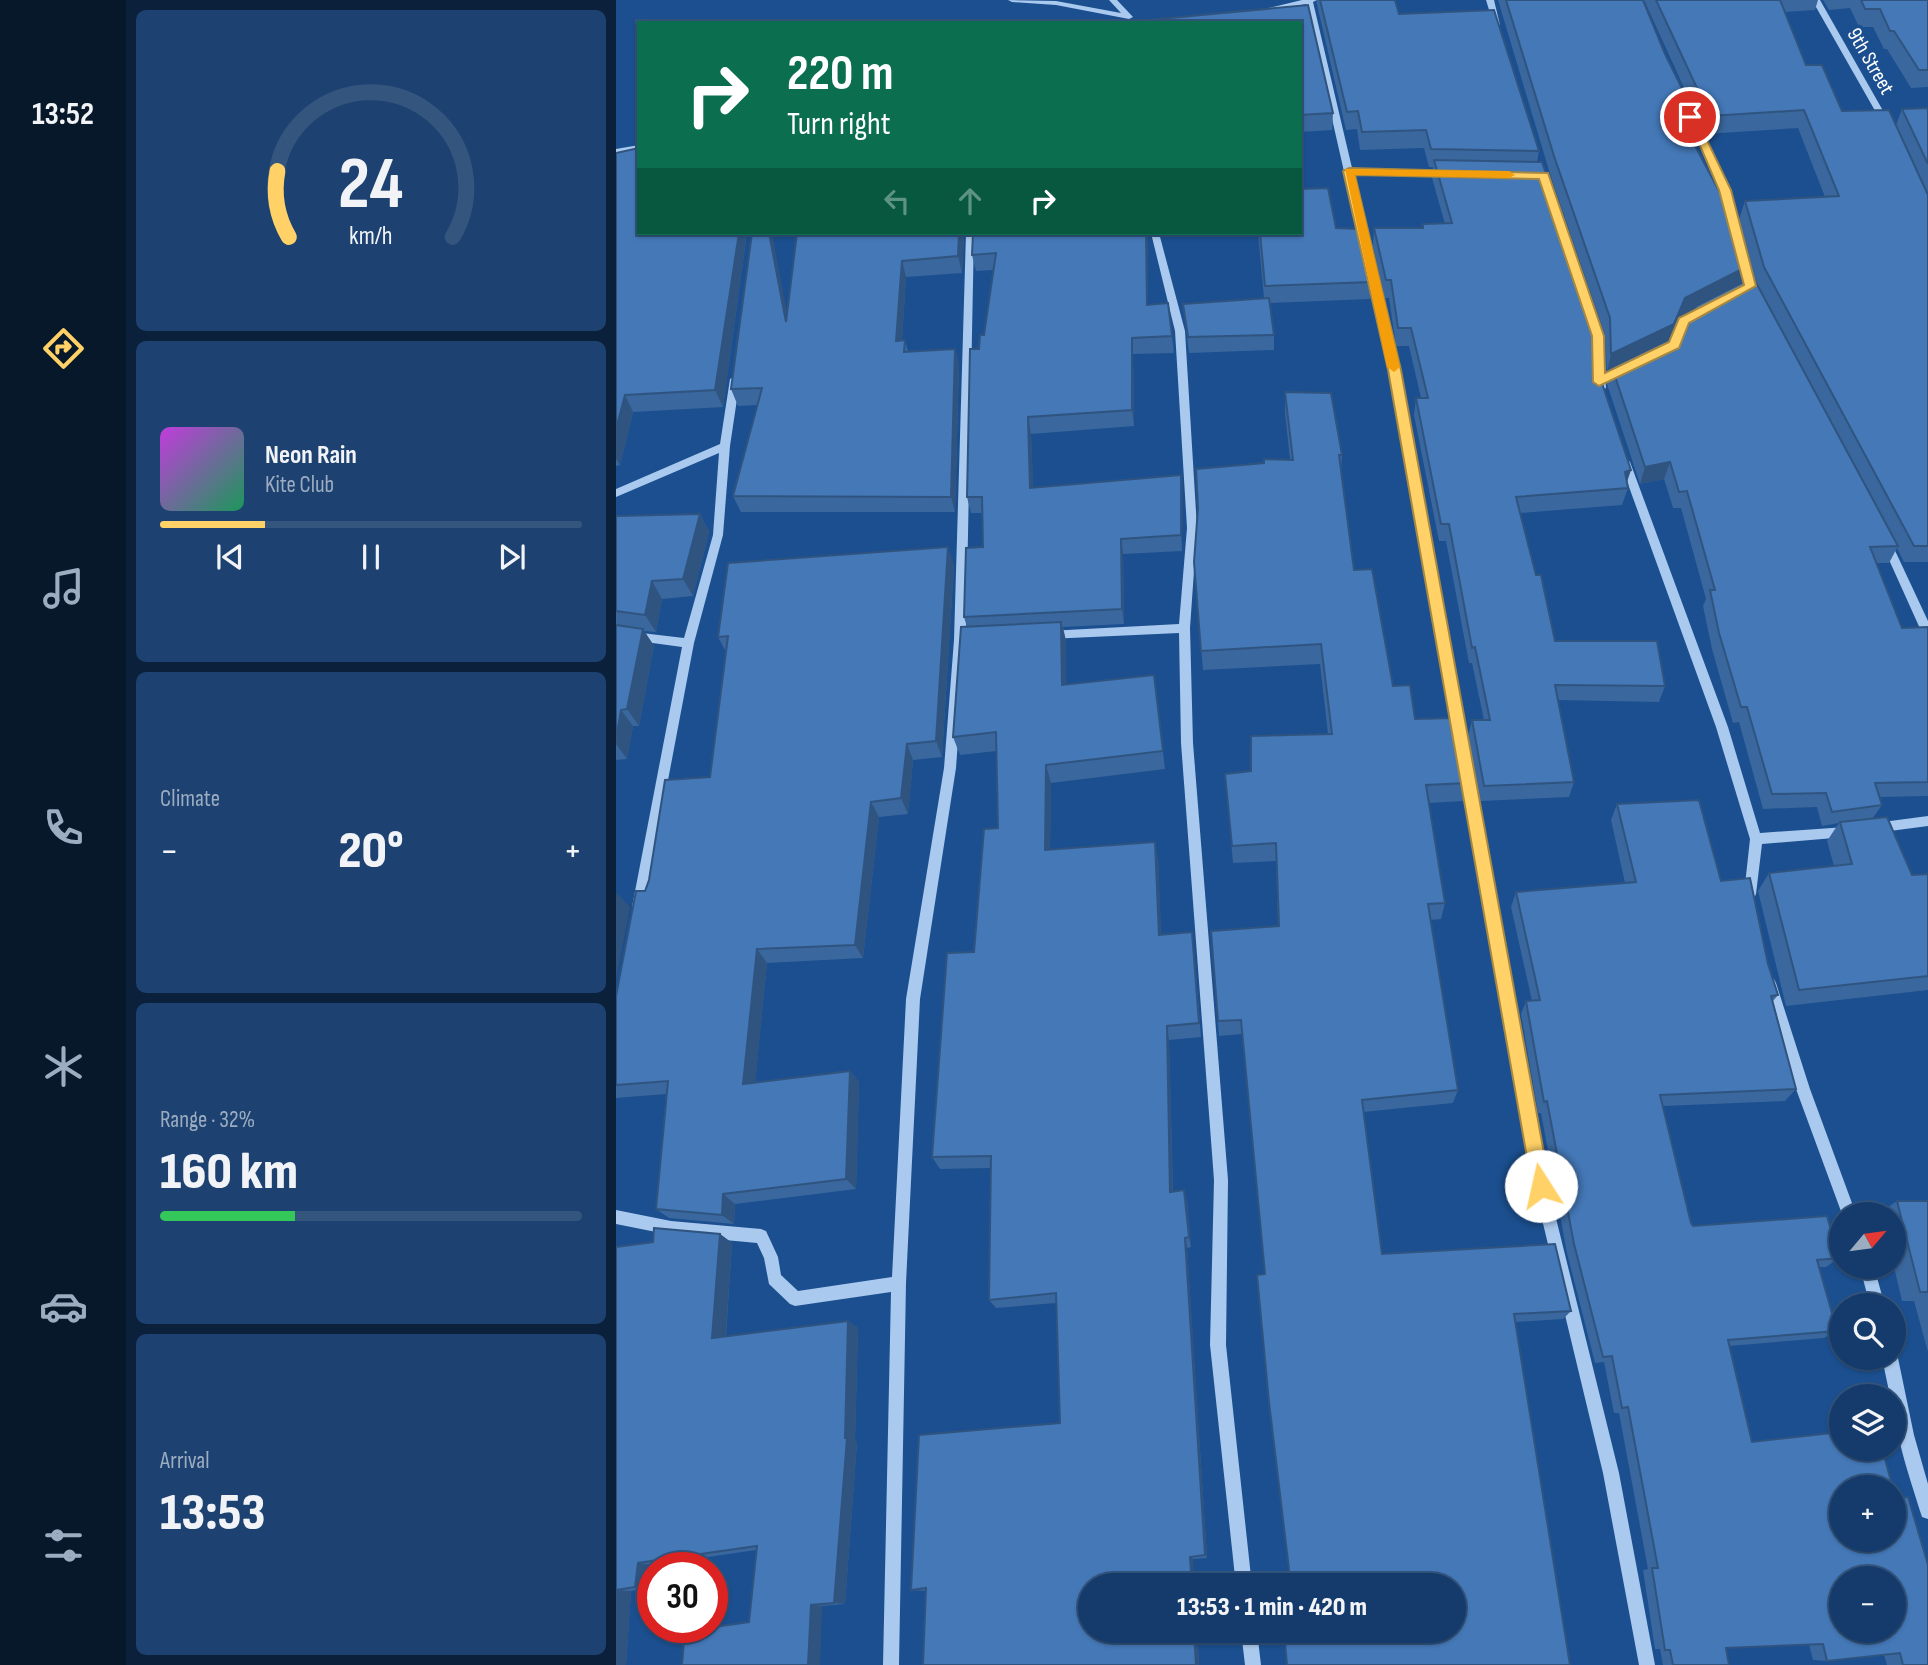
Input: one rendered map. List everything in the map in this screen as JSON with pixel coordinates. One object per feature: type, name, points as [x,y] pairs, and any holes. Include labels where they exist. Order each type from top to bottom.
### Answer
[{"type":"street","points":[[1012,0],[1056,3],[1131,20]]},
{"type":"street","points":[[1113,0],[1131,20]]},
{"type":"street","points":[[1245,15],[1311,0],[1394,370],[1541,1186],[1611,1473],[1647,1665]]},
{"type":"street","points":[[1490,0],[1502,38]]},
{"type":"street","name":"9th Street","points":[[1816,0],[1889,132]]},
{"type":"street","points":[[1685,106],[1725,190],[1734,226]]},
{"type":"street","points":[[616,152],[637,147]]},
{"type":"street","points":[[1349,171],[1460,174]]},
{"type":"street","points":[[891,1665],[899,1283],[913,999],[950,768],[960,640],[970,235]]},
{"type":"street","points":[[1156,235],[1180,331],[1192,528],[1184,628],[1187,743],[1221,1180],[1218,1345],[1243,1573]]},
{"type":"street","points":[[1741,250],[1750,286],[1763,310]]},
{"type":"street","points":[[1739,292],[1750,286]]},
{"type":"street","points":[[1585,297],[1598,336],[1606,405]]},
{"type":"street","points":[[1664,350],[1675,345],[1684,320],[1717,303]]},
{"type":"street","points":[[636,921],[688,643],[718,535],[725,446],[738,362]]},
{"type":"street","points":[[616,493],[725,446]]},
{"type":"street","points":[[1622,453],[1722,727],[1756,838],[1749,891],[1751,903]]},
{"type":"street","points":[[1879,528],[1928,633]]},
{"type":"street","points":[[1039,636],[1184,628]]},
{"type":"street","points":[[616,634],[688,643]]},
{"type":"street","points":[[960,640],[986,639]]},
{"type":"street","points":[[1756,838],[1842,832],[1928,821]]},
{"type":"street","points":[[1765,964],[1803,1089],[1845,1202]]},
{"type":"street","points":[[616,1217],[671,1228],[761,1236],[771,1256],[774,1279],[795,1299],[899,1283]]},
{"type":"street","points":[[1892,1370],[1906,1435],[1928,1511]]},
{"type":"street","points":[[1250,1643],[1253,1665]]},
{"type":"building","points":[[1320,0],[1395,0],[1399,14],[1494,10],[1539,151],[1431,149],[1426,130],[1362,132],[1358,111],[1347,112]]},
{"type":"building","points":[[1506,0],[1643,0],[1665,54],[1696,117],[1680,118],[1725,202],[1731,202],[1748,266],[1685,298],[1674,324],[1611,354],[1610,318],[1554,156]]},
{"type":"building","points":[[1656,0],[1780,0],[1806,65],[1822,65],[1842,111],[1889,110],[1928,195],[1928,546],[1914,546],[1764,267],[1745,201],[1839,196],[1804,110],[1710,116]]},
{"type":"building","points":[[1861,0],[1928,0],[1928,70],[1919,70],[1894,31],[1890,31],[1880,9],[1865,9]]},
{"type":"building","points":[[1308,5],[1333,113],[1302,115],[1302,21],[1148,20]]},
{"type":"building","points":[[1928,108],[1928,164],[1902,109]]},
{"type":"building","points":[[637,148],[637,235],[739,235],[715,390],[625,395],[616,429],[616,153]]},
{"type":"building","points":[[1434,160],[1542,162],[1595,319],[1596,365],[1631,470],[1625,472],[1628,488],[1516,497],[1536,575],[1541,575],[1555,641],[1657,641],[1665,686],[1555,685],[1574,782],[1484,786],[1472,720],[1490,720],[1475,647],[1472,648],[1449,524],[1441,524],[1416,398],[1428,398],[1411,328],[1398,328],[1391,280],[1386,280],[1374,228],[1423,228],[1423,224],[1452,223]]},
{"type":"building","points":[[1328,188],[1336,228],[1359,229],[1371,282],[1265,286],[1260,235],[1302,235],[1302,189]]},
{"type":"building","points":[[752,235],[769,235],[786,322],[797,235],[959,235],[958,256],[902,261],[896,341],[905,340],[904,352],[955,349],[951,497],[733,496],[762,388],[731,389]]},
{"type":"building","points":[[973,235],[1146,235],[1147,305],[1168,303],[1172,336],[1132,338],[1132,410],[1028,417],[1030,488],[1181,475],[1181,535],[1121,539],[1122,609],[964,617],[966,548],[983,547],[982,497],[967,497],[970,349],[979,349],[980,335],[984,335],[996,253],[972,255]]},
{"type":"building","points":[[1753,277],[1898,546],[1870,547],[1902,628],[1928,627],[1928,782],[1875,783],[1882,805],[1832,812],[1826,793],[1772,794],[1747,707],[1741,707],[1719,633],[1710,590],[1715,590],[1687,491],[1679,492],[1670,462],[1645,467],[1612,367],[1685,332],[1696,306]]},
{"type":"building","points":[[1269,298],[1274,335],[1188,337],[1183,304]]},
{"type":"building","points":[[1285,392],[1331,393],[1342,455],[1339,455],[1354,570],[1372,569],[1393,686],[1410,685],[1415,719],[1455,718],[1467,783],[1426,785],[1445,903],[1428,904],[1458,1090],[1362,1100],[1382,1254],[1555,1244],[1571,1311],[1514,1314],[1570,1665],[1287,1665],[1285,1643],[1466,1643],[1466,1573],[1289,1573],[1257,1275],[1265,1274],[1241,1020],[1218,1021],[1211,931],[1279,926],[1276,843],[1232,846],[1225,774],[1251,771],[1251,736],[1332,734],[1321,644],[1201,651],[1194,562],[1198,508],[1196,469],[1264,463],[1264,459],[1293,460]]},
{"type":"building","points":[[700,514],[683,579],[652,581],[645,615],[616,611],[616,516]]},
{"type":"building","points":[[948,547],[936,741],[907,744],[901,798],[871,802],[855,945],[757,949],[743,1084],[850,1071],[846,1179],[723,1194],[722,1215],[656,1209],[668,1081],[616,1085],[616,996],[636,891],[645,891],[649,880],[665,780],[710,777],[728,636],[718,637],[728,563]]},
{"type":"building","points":[[1061,622],[1062,685],[1154,675],[1163,751],[1046,765],[1045,850],[1155,842],[1159,935],[1192,932],[1199,1023],[1167,1026],[1170,1192],[1184,1190],[1189,1237],[1185,1238],[1205,1555],[1190,1557],[1191,1573],[1078,1573],[1078,1643],[1195,1643],[1196,1665],[923,1665],[926,1588],[911,1590],[919,1435],[1060,1423],[1056,1293],[989,1300],[991,1156],[932,1157],[947,953],[974,952],[984,829],[998,828],[996,732],[953,737],[961,627]]},
{"type":"building","points":[[616,625],[643,629],[627,709],[621,710],[616,740]]},
{"type":"building","points":[[1699,800],[1721,881],[1750,878],[1768,964],[1778,995],[1771,996],[1796,1089],[1660,1095],[1693,1226],[1827,1216],[1829,1259],[1817,1260],[1829,1303],[1829,1332],[1728,1340],[1752,1442],[1829,1433],[1829,1461],[1885,1461],[1889,1475],[1829,1475],[1829,1552],[1906,1552],[1908,1497],[1928,1565],[1928,1665],[1903,1665],[1900,1653],[1827,1661],[1823,1644],[1726,1648],[1729,1665],[1673,1665],[1670,1650],[1665,1650],[1652,1568],[1658,1568],[1628,1407],[1622,1408],[1612,1356],[1603,1357],[1574,1244],[1547,1101],[1544,1102],[1526,1001],[1540,1000],[1516,892],[1636,882],[1617,804]]},
{"type":"building","points":[[1887,817],[1912,875],[1928,874],[1928,976],[1799,990],[1769,873],[1852,864],[1840,822]]},
{"type":"building","points":[[1928,1201],[1928,1292],[1920,1292],[1906,1237],[1906,1202],[1897,1202]]},
{"type":"building","points":[[654,1228],[720,1234],[712,1338],[848,1321],[847,1438],[834,1603],[811,1605],[808,1665],[682,1665],[684,1643],[728,1643],[728,1625],[749,1622],[757,1546],[715,1552],[637,1552],[635,1587],[616,1590],[616,1247],[653,1242]]},
{"type":"slow traffic","points":[[1394,367],[1349,171],[1509,175]]},
{"type":"route","points":[[1541,1186],[1394,370],[1349,171],[1544,175],[1598,336],[1599,382],[1675,345],[1684,320],[1750,286],[1725,190],[1690,117]]}]
